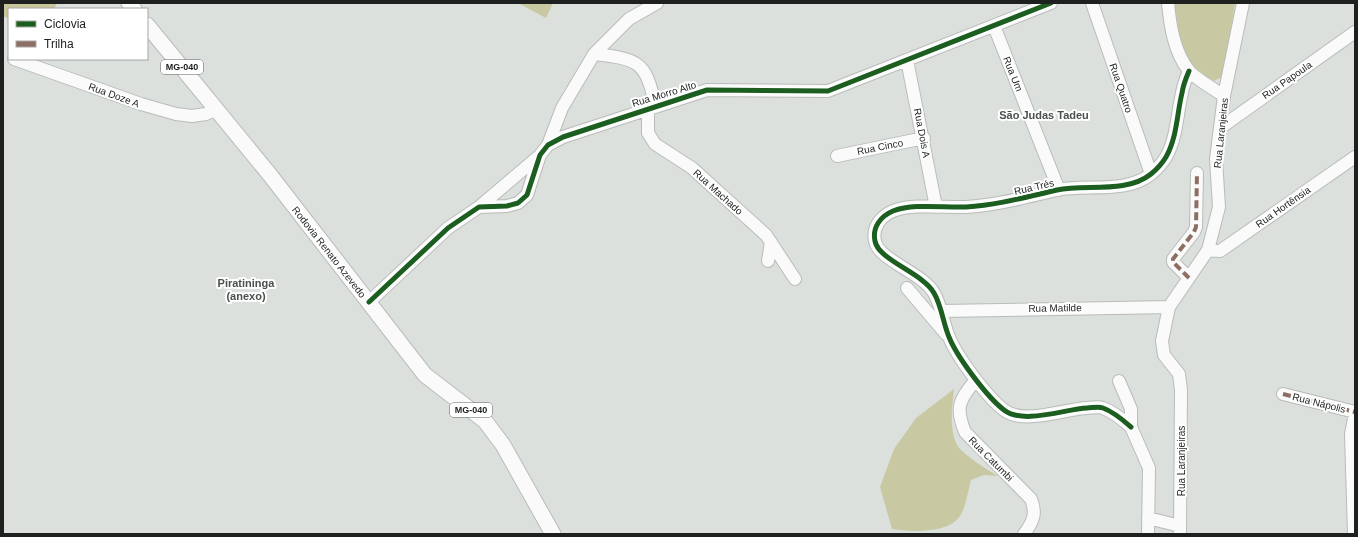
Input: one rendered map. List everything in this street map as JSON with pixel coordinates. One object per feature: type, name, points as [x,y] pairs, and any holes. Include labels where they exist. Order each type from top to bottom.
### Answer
[{"type":"main road","name":"Rodovia Renato Azevedo","points":[[148,26],[217,109],[425,375],[485,421],[503,445],[553,534]]},
{"type":"street","points":[[548,145],[562,108],[575,82],[594,54],[629,19],[657,3]]},
{"type":"street","name":"Rua Morro Alto","points":[[479,207],[506,206],[518,203],[526,195],[540,155],[548,145],[563,137],[707,90],[828,91],[1051,3]]},
{"type":"street","name":"Rua Quatro","points":[[1092,3],[1151,174]]},
{"type":"street","points":[[1168,3],[1170,27],[1179,53],[1189,71],[1224,96]]},
{"type":"street","name":"Rua Laranjeiras","points":[[1180,530],[1182,390],[1179,374],[1164,355],[1162,341],[1169,306],[1209,247],[1219,207],[1216,159],[1224,96],[1243,3]]},
{"type":"street","name":"Rua Um","points":[[994,26],[1059,190]]},
{"type":"street","name":"Rua Papoula","points":[[1220,128],[1355,32]]},
{"type":"street","name":"Rua Machado","points":[[594,54],[628,58],[645,71],[651,85],[652,107],[648,133],[655,144],[692,168],[766,235],[795,279]]},
{"type":"street","name":"Rua Doze A","points":[[17,60],[141,104],[176,114],[199,115],[217,109]]},
{"type":"street","name":"Rua Dois A","points":[[907,60],[924,138],[936,207]]},
{"type":"street","name":"Rua Trés","points":[[941,310],[933,290],[923,280],[878,250],[874,241],[877,223],[892,211],[936,207],[988,205],[1059,190],[1116,186],[1139,181],[1151,174],[1166,157],[1174,134],[1182,92],[1189,71]]},
{"type":"street","name":"Rua Cinco","points":[[837,156],[924,138]]},
{"type":"street","points":[[369,302],[448,228],[479,207],[540,155]]},
{"type":"street","name":"Rua Hortênsia","points":[[1209,247],[1220,251],[1355,157]]},
{"type":"street","points":[[1189,278],[1173,262],[1173,259],[1194,232],[1196,227],[1197,173]]},
{"type":"street","points":[[1194,232],[1209,247]]},
{"type":"street","points":[[768,261],[771,242]]},
{"type":"street","points":[[907,288],[948,337],[958,355],[976,380],[1006,411],[1028,417],[1079,408],[1101,407],[1117,415],[1131,427]]},
{"type":"street","name":"Rua Matilde","points":[[941,310],[1169,306]]},
{"type":"street","points":[[941,310],[948,337]]},
{"type":"street","name":"Rua Catumbi","points":[[976,380],[965,392],[959,403],[959,418],[965,432],[1032,499],[1036,510],[1033,519],[1024,534]]},
{"type":"street","points":[[1119,381],[1131,409],[1131,427],[1149,468],[1148,534]]},
{"type":"street","name":"Rua Nápolis","points":[[1283,394],[1355,412]]},
{"type":"street","points":[[1354,534],[1351,434],[1355,412]]},
{"type":"street","points":[[1148,518],[1180,530]]},
{"type":"green space","points":[[3,3],[57,3],[54,8],[8,8],[8,18],[3,16]]},
{"type":"green space","points":[[518,3],[553,3],[546,18]]},
{"type":"green space","points":[[1174,3],[1235,3],[1224,76],[1214,81],[1193,66],[1186,58],[1176,40],[1173,17]]},
{"type":"green space","points":[[954,389],[952,425],[954,438],[957,445],[969,457],[998,476],[984,475],[971,480],[965,504],[960,516],[947,526],[938,529],[918,531],[892,529],[880,487],[894,449],[916,418]]},
{"type":"marked path","points":[[1189,278],[1173,262],[1173,259],[1194,232],[1196,227],[1197,173]]},
{"type":"marked path","points":[[1283,394],[1355,412]]},
{"type":"cycle path","points":[[369,302],[448,228],[479,207],[507,206],[518,203],[527,195],[540,155],[548,145],[563,137],[707,90],[828,91],[1051,3]]},
{"type":"cycle path","points":[[1131,427],[1115,414],[1099,407],[1033,416],[1012,414],[1004,410],[981,386],[965,365],[953,345],[934,293],[921,279],[892,261],[884,254],[878,248],[874,236],[876,227],[881,219],[893,211],[910,207],[978,206],[1068,188],[1118,186],[1141,180],[1157,168],[1165,159],[1170,150],[1175,134],[1183,88],[1189,71]]},
{"type":"district","name":"São Judas Tadeu","points":[[1044,115]]},
{"type":"district","name":"Piratininga (anexo)","points":[[246,289]]}]
